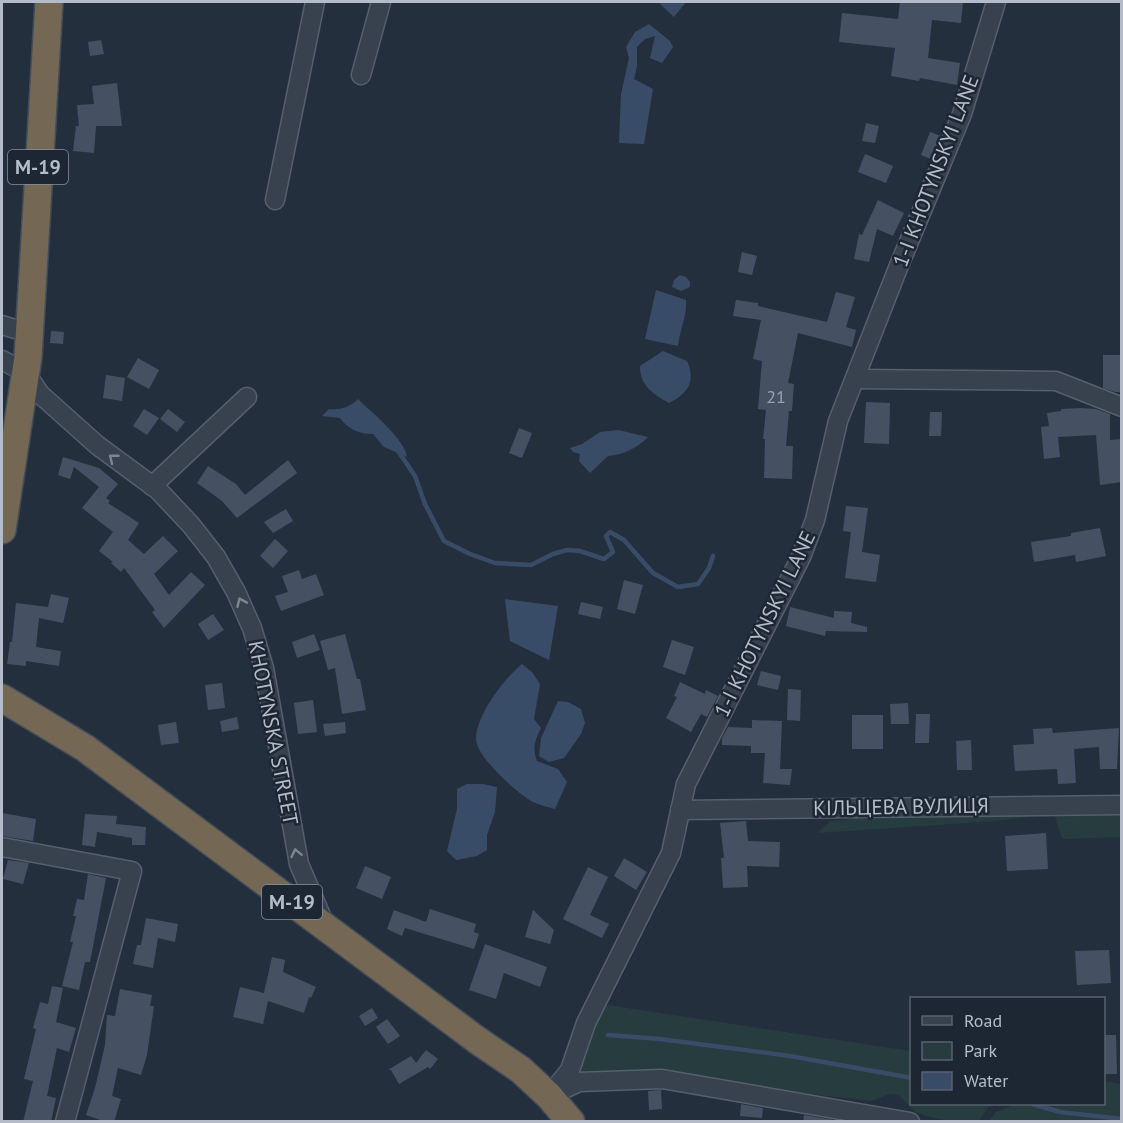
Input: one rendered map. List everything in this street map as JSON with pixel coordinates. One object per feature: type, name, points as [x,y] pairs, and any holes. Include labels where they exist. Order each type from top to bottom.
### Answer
[{"type":"highway","name":"М-19","points":[[2,530],[26,373],[49,2]]},
{"type":"highway","name":"KHOTYNSKA STREET","points":[[2,698],[86,748],[477,1040],[522,1070],[549,1096],[571,1122]]},
{"type":"street","points":[[274,200],[315,2]]},
{"type":"street","points":[[361,75],[381,2]]},
{"type":"street","name":"1-I KHOTYNSKYI LANE","points":[[549,1096],[570,1070],[586,1023],[670,853],[686,784],[801,557],[814,520],[838,421],[962,114],[996,2]]},
{"type":"street","points":[[2,325],[28,333]]},
{"type":"street","points":[[2,360],[26,373]]},
{"type":"street","name":"KHOTYNSKA STREET","points":[[26,373],[40,394],[98,445],[152,486],[191,525],[216,557],[236,592],[252,628],[264,668],[299,864],[326,926]]},
{"type":"street","points":[[855,379],[1056,381],[1122,407]]},
{"type":"street","points":[[152,486],[247,398]]},
{"type":"street","name":"КІЛЬЦЕВА ВУЛИЦЯ","points":[[680,810],[1122,804]]},
{"type":"street","points":[[2,847],[132,871],[65,1122]]},
{"type":"street","points":[[549,1096],[579,1082],[662,1079],[910,1122]]},
{"type":"green space","points":[[1121,806],[1121,837],[1062,839],[1054,814],[995,821],[818,833],[830,821],[847,820],[857,816]]},
{"type":"green space","points":[[601,1004],[910,1051],[910,1105],[991,1105],[979,1121],[956,1121],[929,1117],[916,1112],[899,1095],[889,1094],[872,1101],[661,1077],[586,1078],[574,1072]]},
{"type":"green space","points":[[1105,1081],[1121,1084],[1121,1121],[989,1121],[996,1112],[1011,1106],[1105,1105]]},
{"type":"water","points":[[662,2],[686,2],[674,17],[660,4]]},
{"type":"water","points":[[649,24],[670,41],[673,47],[662,63],[650,58],[655,36],[645,39],[637,47],[634,79],[653,89],[644,144],[619,143],[621,94],[629,58],[626,47],[635,32]]},
{"type":"water","points":[[680,275],[686,277],[690,282],[690,287],[681,291],[672,287],[674,280]]},
{"type":"water","points":[[656,290],[686,300],[678,346],[645,339]]},
{"type":"water","points":[[663,351],[687,361],[691,375],[685,391],[669,403],[648,389],[642,379],[640,366]]},
{"type":"water","points":[[358,399],[394,434],[407,457],[384,447],[373,434],[351,428],[340,418],[322,416],[329,409],[344,408]]},
{"type":"water","points":[[618,430],[648,437],[630,450],[608,456],[590,473],[579,461],[580,454],[573,452],[570,448],[582,444],[600,432]]},
{"type":"water","points":[[505,599],[558,606],[549,660],[510,641]]},
{"type":"water","points":[[522,664],[532,672],[540,684],[534,719],[541,728],[535,744],[537,761],[558,769],[567,782],[555,809],[533,802],[498,774],[482,754],[476,738],[486,708],[507,679]]},
{"type":"water","points":[[558,701],[568,702],[581,709],[585,723],[581,734],[564,758],[549,762],[539,756],[541,738]]},
{"type":"water","points":[[467,784],[497,787],[495,812],[487,835],[487,850],[477,856],[456,860],[447,851],[457,809],[457,789]]},
{"type":"building","points":[[900,2],[963,2],[961,23],[932,20],[928,58],[960,63],[957,85],[920,78],[919,81],[891,76],[895,48],[839,42],[842,13],[898,19]]},
{"type":"building","points":[[101,40],[104,54],[90,56],[88,42]]},
{"type":"building","points":[[117,83],[122,126],[96,126],[94,153],[73,151],[76,126],[79,126],[77,105],[94,104],[92,86]]},
{"type":"building","points":[[866,123],[879,126],[875,143],[862,141]]},
{"type":"building","points":[[930,132],[941,136],[931,159],[921,155]]},
{"type":"building","points":[[865,154],[893,166],[886,183],[858,172]]},
{"type":"building","points":[[878,200],[904,213],[893,236],[877,229],[869,262],[854,259],[859,234],[862,235]]},
{"type":"building","points":[[742,252],[757,256],[752,275],[738,272]]},
{"type":"building","points":[[836,292],[855,297],[846,327],[856,330],[852,347],[798,333],[788,383],[794,384],[786,446],[793,446],[792,479],[764,478],[765,439],[763,439],[766,410],[758,409],[762,361],[753,359],[761,320],[733,316],[736,300],[758,303],[758,306],[827,322]]},
{"type":"building","points":[[51,331],[64,332],[63,344],[50,343]]},
{"type":"building","points":[[1103,355],[1122,355],[1122,392],[1103,388]]},
{"type":"building","points":[[138,358],[159,370],[149,389],[127,377]]},
{"type":"building","points":[[106,375],[125,378],[122,401],[103,398]]},
{"type":"building","points":[[866,402],[890,403],[889,444],[864,443]]},
{"type":"building","points":[[144,409],[159,418],[147,435],[133,426]]},
{"type":"building","points":[[168,409],[185,422],[177,432],[160,419]]},
{"type":"building","points":[[1061,409],[1096,409],[1110,414],[1110,440],[1122,439],[1122,482],[1100,485],[1096,435],[1058,437],[1060,457],[1044,459],[1041,427],[1049,426],[1047,413],[1061,411]]},
{"type":"building","points":[[930,412],[942,412],[941,436],[929,436]]},
{"type":"building","points":[[519,428],[532,433],[522,458],[509,453]]},
{"type":"building","points":[[63,457],[99,468],[118,484],[106,498],[110,501],[108,503],[139,523],[128,540],[144,554],[163,536],[178,551],[154,574],[169,595],[191,572],[205,585],[164,628],[152,612],[155,610],[124,568],[121,572],[99,551],[113,532],[82,508],[99,487],[74,467],[70,479],[58,475]]},
{"type":"building","points":[[288,460],[297,473],[237,518],[222,501],[197,483],[208,466],[236,484],[245,495]]},
{"type":"building","points":[[846,506],[868,508],[862,552],[880,555],[876,582],[845,578],[851,532],[843,531]]},
{"type":"building","points":[[286,509],[293,521],[273,533],[264,522]]},
{"type":"building","points":[[1100,528],[1106,556],[1076,562],[1075,555],[1034,562],[1031,542],[1071,536],[1071,533]]},
{"type":"building","points":[[275,539],[288,551],[273,568],[260,556]]},
{"type":"building","points":[[299,570],[302,579],[316,574],[324,595],[281,611],[275,596],[288,592],[282,576]]},
{"type":"building","points":[[624,580],[643,585],[635,614],[617,609]]},
{"type":"building","points":[[51,594],[69,598],[63,623],[39,618],[36,647],[61,651],[59,666],[26,661],[26,666],[7,664],[16,603],[48,607]]},
{"type":"building","points":[[581,602],[603,607],[600,619],[578,614]]},
{"type":"building","points":[[790,607],[834,618],[834,611],[852,612],[851,623],[867,627],[867,632],[826,631],[825,636],[786,626]]},
{"type":"building","points":[[213,614],[224,630],[208,640],[198,624]]},
{"type":"building","points":[[314,634],[320,650],[297,658],[292,642]]},
{"type":"building","points":[[345,634],[357,679],[360,679],[366,710],[342,714],[335,668],[328,670],[320,641]]},
{"type":"building","points":[[672,640],[694,647],[685,675],[663,667]]},
{"type":"building","points":[[761,671],[781,676],[778,690],[757,685]]},
{"type":"building","points":[[680,682],[705,694],[706,690],[718,696],[707,717],[701,714],[691,732],[666,718],[677,697],[674,696]]},
{"type":"building","points":[[222,683],[225,708],[208,710],[205,685]]},
{"type":"building","points":[[788,689],[801,690],[800,721],[787,720]]},
{"type":"building","points":[[313,700],[317,732],[298,734],[294,703]]},
{"type":"building","points":[[908,703],[909,724],[891,724],[890,704]]},
{"type":"building","points":[[916,714],[930,714],[929,743],[915,743]]},
{"type":"building","points":[[852,715],[883,715],[883,749],[852,749]]},
{"type":"building","points":[[237,717],[239,729],[222,732],[220,721]]},
{"type":"building","points":[[752,720],[782,721],[780,769],[792,769],[790,785],[763,783],[765,753],[751,753],[751,746],[722,745],[722,738],[728,727],[752,728]]},
{"type":"building","points":[[176,722],[179,743],[161,745],[158,725]]},
{"type":"building","points":[[345,722],[346,733],[325,736],[323,724]]},
{"type":"building","points":[[1052,728],[1053,733],[1119,728],[1117,769],[1100,769],[1099,747],[1074,749],[1076,783],[1058,784],[1057,769],[1015,771],[1013,745],[1034,744],[1033,729]]},
{"type":"building","points":[[971,740],[972,770],[957,770],[956,741]]},
{"type":"building","points":[[2,813],[36,819],[33,841],[2,836]]},
{"type":"building","points":[[85,814],[117,816],[116,824],[146,827],[145,845],[132,845],[132,838],[97,832],[95,847],[82,845]]},
{"type":"building","points":[[746,821],[748,841],[780,842],[779,867],[747,866],[748,887],[723,888],[721,858],[724,858],[720,823]]},
{"type":"building","points":[[1046,833],[1048,869],[1007,871],[1005,836]]},
{"type":"building","points":[[624,858],[647,872],[636,890],[614,876]]},
{"type":"building","points":[[8,860],[29,863],[23,884],[3,879]]},
{"type":"building","points":[[365,866],[391,877],[382,899],[356,888]]},
{"type":"building","points":[[588,867],[608,877],[590,915],[609,924],[602,938],[563,919]]},
{"type":"building","points":[[88,874],[106,878],[90,962],[85,962],[79,990],[62,986],[73,942],[70,942],[76,916],[73,916],[77,899],[84,900]]},
{"type":"building","points":[[430,909],[476,924],[474,932],[479,934],[474,949],[405,928],[402,936],[387,929],[394,910],[426,922]]},
{"type":"building","points":[[533,910],[554,930],[550,944],[525,937]]},
{"type":"building","points":[[146,918],[178,924],[175,942],[158,938],[153,968],[133,964],[137,945],[141,945]]},
{"type":"building","points":[[485,944],[547,967],[540,987],[504,973],[496,999],[469,990]]},
{"type":"building","points":[[1109,950],[1111,983],[1077,985],[1075,951]]},
{"type":"building","points":[[272,957],[285,960],[283,972],[316,987],[311,998],[309,997],[304,1013],[268,1001],[263,1024],[233,1017],[240,987],[264,993]]},
{"type":"building","points":[[52,986],[63,988],[56,1022],[76,1028],[69,1052],[57,1048],[47,1096],[56,1098],[51,1122],[23,1122],[33,1081],[24,1079],[36,1029],[33,1028],[40,1002],[48,1004]]},
{"type":"building","points":[[120,989],[152,995],[150,1006],[154,1006],[147,1055],[141,1075],[118,1068],[112,1096],[121,1099],[114,1122],[106,1122],[86,1115],[105,1045],[107,1015],[115,1016]]},
{"type":"building","points":[[372,1008],[378,1018],[365,1026],[359,1016]]},
{"type":"building","points":[[387,1019],[400,1036],[388,1044],[376,1027]]},
{"type":"building","points":[[1105,1035],[1116,1035],[1117,1074],[1105,1074]]},
{"type":"building","points":[[426,1050],[438,1059],[430,1069],[428,1067],[399,1084],[391,1070],[388,1070],[411,1056],[416,1063]]},
{"type":"building","points":[[661,1090],[662,1109],[649,1110],[648,1091]]},
{"type":"building","points":[[741,1104],[763,1108],[762,1118],[740,1116]]},
{"type":"building","points":[[804,1115],[840,1121],[840,1122],[803,1122]]},
{"type":"waterway","points":[[396,448],[415,476],[425,504],[444,541],[495,563],[531,565],[567,550],[580,551],[604,559],[613,552],[606,536],[610,532],[624,540],[653,573],[678,587],[698,584],[709,568],[713,556]]},
{"type":"waterway","points":[[608,1035],[660,1039],[790,1056],[910,1078]]},
{"type":"waterway","points":[[1036,1105],[1060,1112],[1122,1119]]}]
